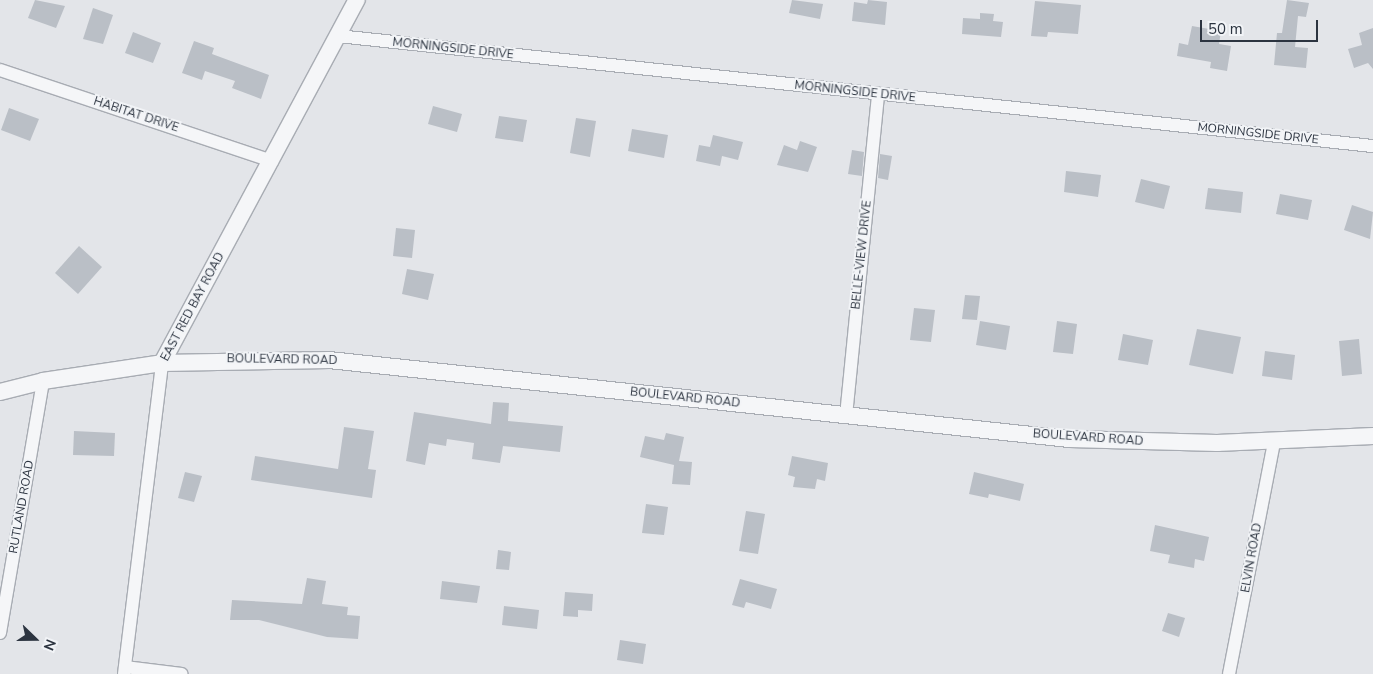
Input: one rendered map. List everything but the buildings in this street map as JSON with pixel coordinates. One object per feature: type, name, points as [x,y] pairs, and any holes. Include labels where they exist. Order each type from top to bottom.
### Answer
[{"type":"street","name":"EAST RED BAY ROAD","points":[[125,671],[162,363],[357,0]]},
{"type":"street","name":"MORNINGSIDE DRIVE","points":[[338,36],[1373,146]]},
{"type":"street","name":"HABITAT DRIVE","points":[[0,70],[272,161]]},
{"type":"street","name":"BELLE-VIEW DRIVE","points":[[846,416],[878,94]]},
{"type":"street","name":"BOULEVARD ROAD","points":[[0,392],[43,381],[162,363],[257,359],[392,364],[846,416],[1079,440],[1274,442],[1373,436]]},
{"type":"street","name":"RUTLAND ROAD","points":[[0,633],[43,381]]},
{"type":"street","name":"ELVIN ROAD","points":[[1229,674],[1274,442]]},
{"type":"street","points":[[125,671],[182,674]]}]
